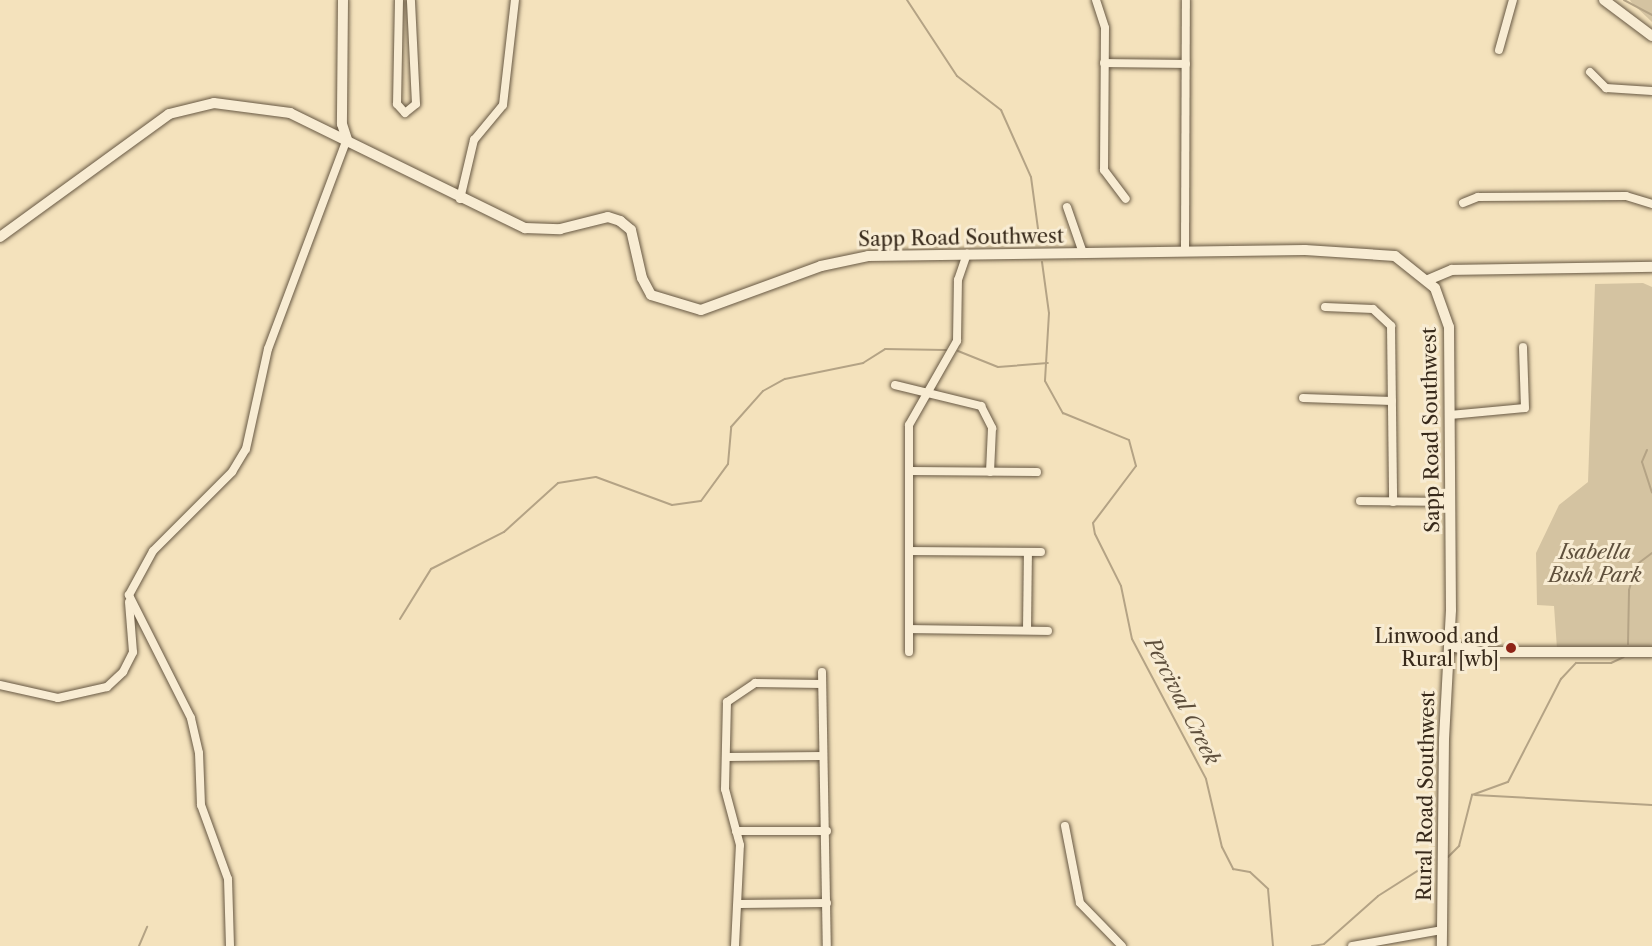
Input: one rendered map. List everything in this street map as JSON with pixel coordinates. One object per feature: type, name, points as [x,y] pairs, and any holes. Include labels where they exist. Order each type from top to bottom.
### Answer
[{"type":"street","points":[[0,685],[58,698],[106,687],[123,672],[133,652],[129,598],[153,551],[232,472],[246,449],[268,349],[347,140],[342,124],[343,0]]},
{"type":"street","points":[[399,0],[397,104],[405,113],[416,104],[411,0]]},
{"type":"street","points":[[460,199],[474,140],[503,105],[515,0]]},
{"type":"street","points":[[1096,0],[1103,10],[1104,170],[1126,199]]},
{"type":"street","points":[[1185,251],[1186,0]]},
{"type":"street","points":[[1499,50],[1513,0]]},
{"type":"street","points":[[1604,0],[1652,36]]},
{"type":"street","points":[[1104,63],[1186,64]]},
{"type":"street","points":[[1590,72],[1606,88],[1652,92]]},
{"type":"street","name":"Sapp Road Southwest","points":[[0,237],[136,136],[191,104],[290,113],[460,199],[538,231],[600,218],[620,221],[632,230],[642,278],[651,295],[701,310],[846,260],[967,254],[1185,251],[1374,252],[1406,262],[1428,280],[1446,308],[1449,327],[1450,646]]},
{"type":"street","points":[[1463,202],[1478,197],[1626,196],[1652,204]]},
{"type":"street","points":[[1067,207],[1083,253]]},
{"type":"street","points":[[909,652],[909,425],[957,341],[958,280],[967,254]]},
{"type":"street","points":[[1428,280],[1452,270],[1652,267]]},
{"type":"street","points":[[1325,307],[1361,306],[1386,319],[1394,338],[1393,501]]},
{"type":"street","points":[[1450,415],[1525,408],[1523,347]]},
{"type":"street","points":[[895,386],[981,406],[992,428],[990,472]]},
{"type":"street","points":[[1303,399],[1392,401]]},
{"type":"street","points":[[910,471],[1037,472]]},
{"type":"street","points":[[1360,501],[1449,501]]},
{"type":"street","points":[[910,551],[1041,552]]},
{"type":"street","points":[[1028,552],[1028,630]]},
{"type":"street","points":[[129,598],[191,718],[199,753],[201,805],[228,879],[230,946]]},
{"type":"street","points":[[910,629],[1048,630]]},
{"type":"street","points":[[1450,646],[1480,652],[1652,652]]},
{"type":"street","name":"Rural Road Southwest","points":[[1442,946],[1450,646]]},
{"type":"street","points":[[822,672],[827,831],[827,946]]},
{"type":"street","points":[[735,946],[740,904],[736,831],[725,789],[727,757],[725,713],[734,692],[755,683],[822,684]]},
{"type":"street","points":[[727,757],[823,756]]},
{"type":"street","points":[[1065,826],[1080,903],[1122,946]]},
{"type":"street","points":[[736,831],[827,831]]},
{"type":"street","points":[[740,904],[827,903]]},
{"type":"street","points":[[1352,946],[1442,930]]},
{"type":"green space","points":[[1630,0],[1652,0],[1652,22],[1631,2]]},
{"type":"green space","name":"Isabella Bush Park","points":[[1643,283],[1652,287],[1652,650],[1557,649],[1554,606],[1537,605],[1536,553],[1559,505],[1588,482],[1595,284]]},
{"type":"waterway","name":"Percival Creek","points":[[907,0],[957,76],[1001,110],[1031,177],[1040,244]]},
{"type":"waterway","points":[[1624,0],[1652,15]]},
{"type":"waterway","name":"Percival Creek","points":[[1042,262],[1049,313],[1045,381],[1063,413],[1129,440],[1136,466],[1093,523],[1095,534],[1121,586],[1132,639],[1206,779],[1222,847],[1233,869],[1250,872],[1268,889],[1273,946]]},
{"type":"waterway","points":[[400,619],[431,569],[504,532],[558,483],[596,477],[672,505],[701,501],[728,464],[731,427],[763,391],[785,379],[863,363],[885,349],[946,350]]},
{"type":"waterway","points":[[958,351],[998,367],[1048,363]]},
{"type":"waterway","points":[[1647,450],[1642,462],[1652,492]]},
{"type":"waterway","points":[[1628,644],[1629,590],[1636,565],[1652,553]]},
{"type":"waterway","points":[[1472,795],[1508,782],[1561,679],[1576,663],[1611,663],[1624,657]]},
{"type":"waterway","points":[[1448,857],[1459,846],[1472,795]]},
{"type":"waterway","points":[[1475,795],[1652,805]]},
{"type":"waterway","points":[[1312,946],[1324,944],[1378,896],[1433,861]]},
{"type":"waterway","points":[[139,946],[147,927]]},
{"type":"place","name":"Linwood and Rural [wb]","points":[[1511,648]]}]
